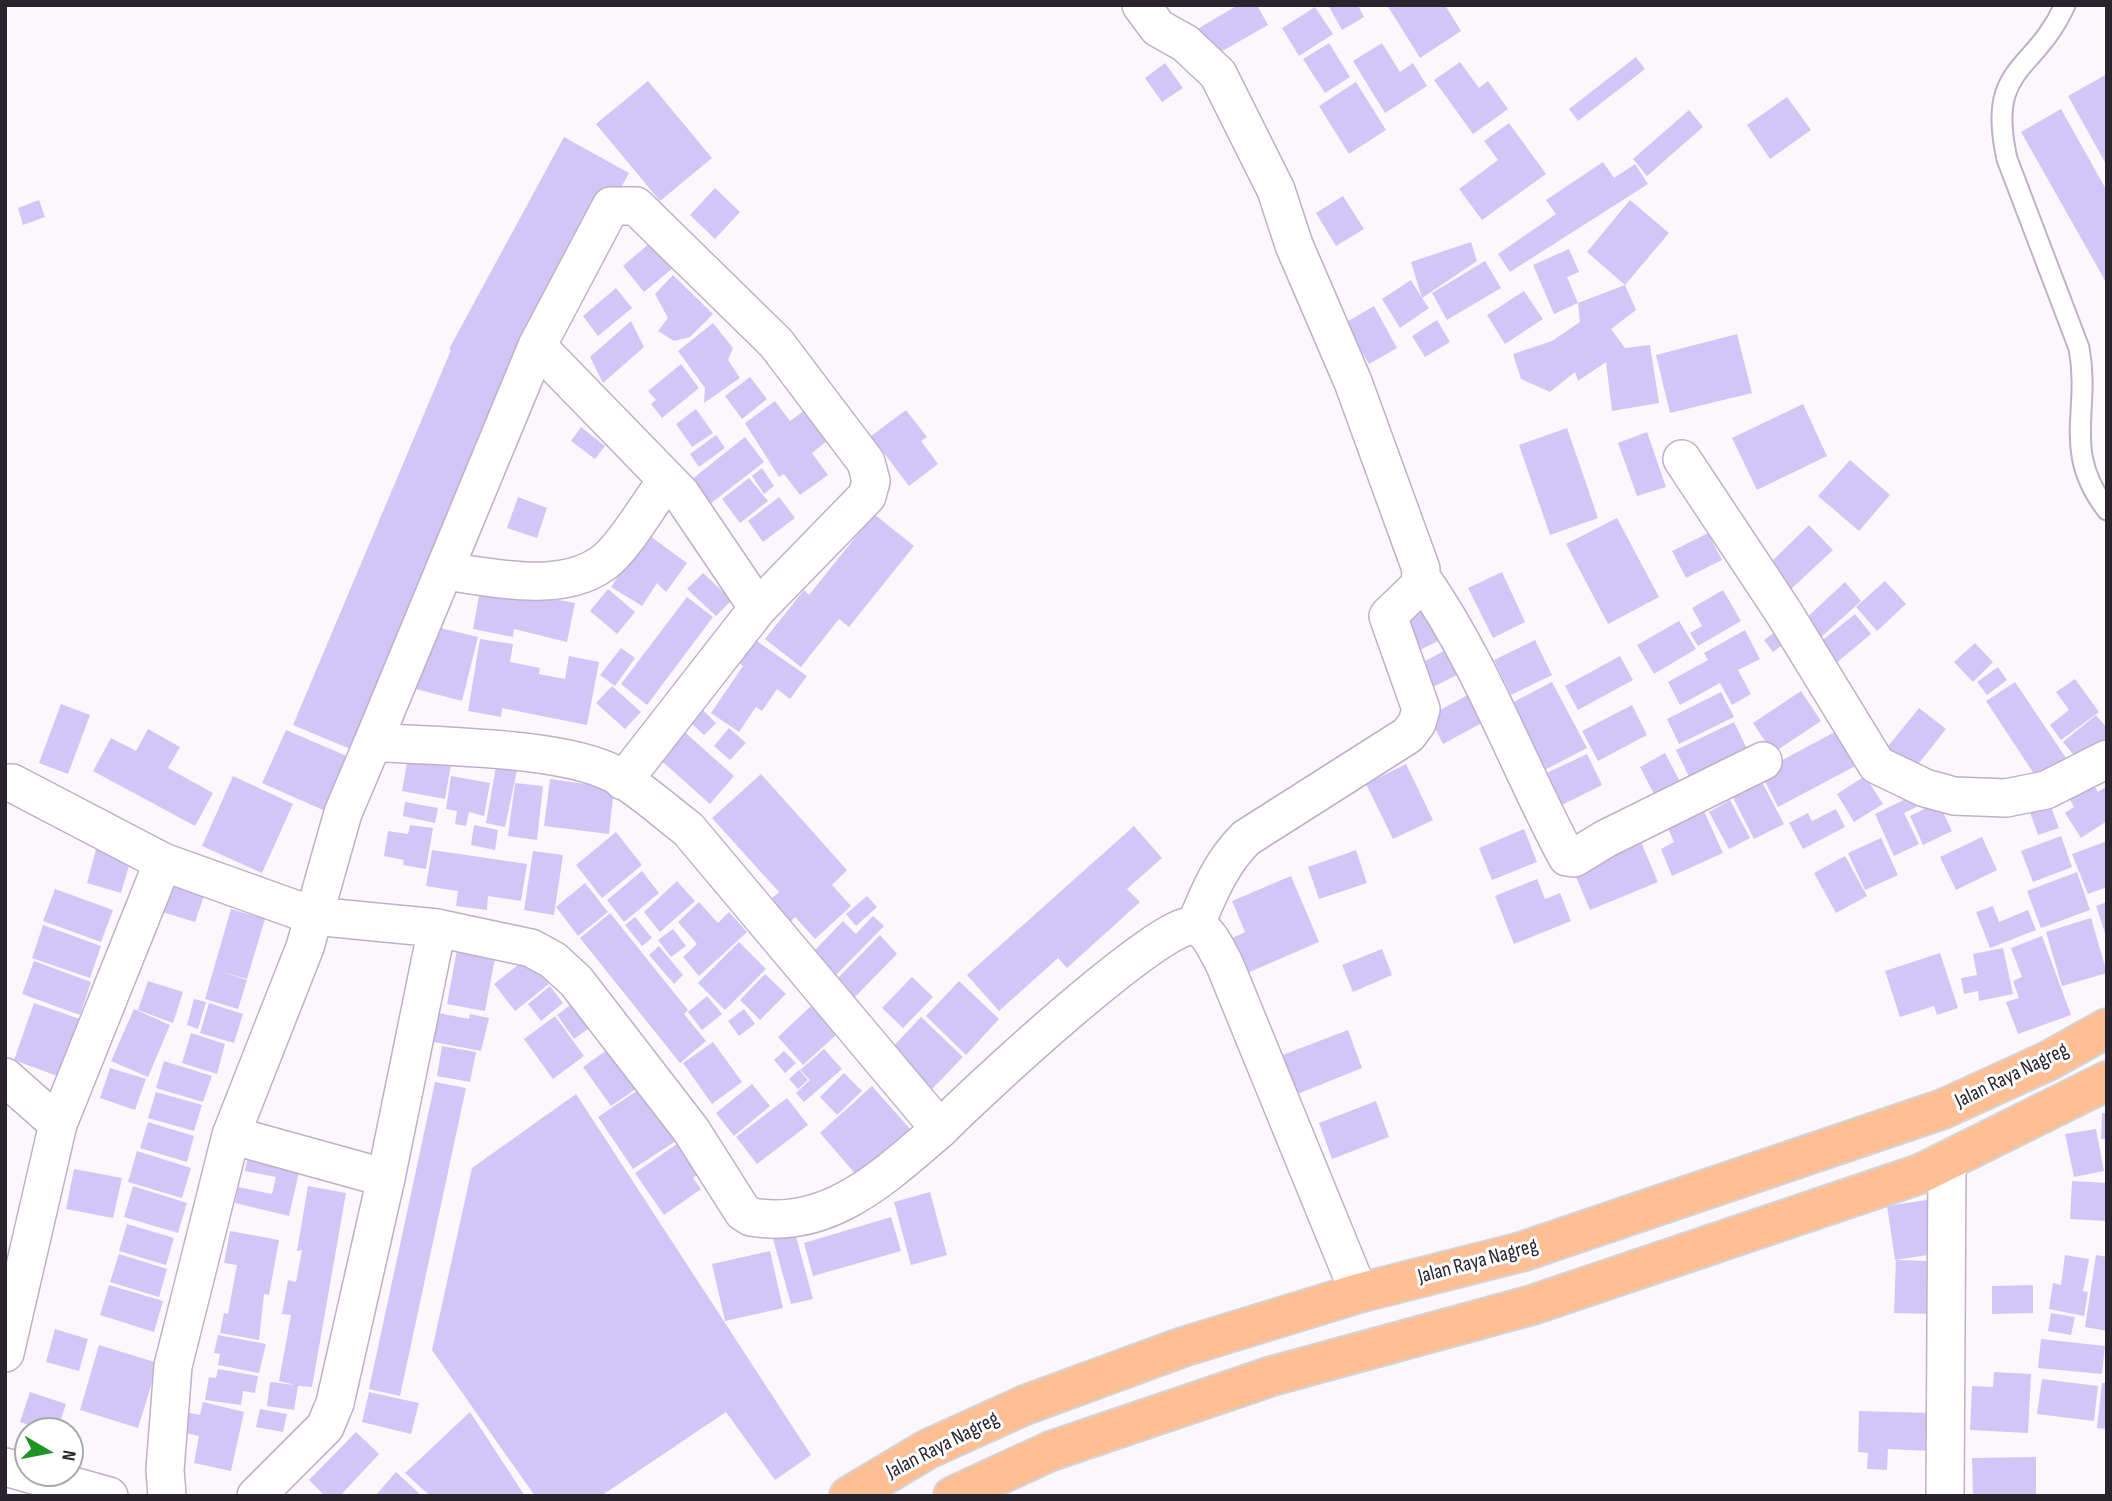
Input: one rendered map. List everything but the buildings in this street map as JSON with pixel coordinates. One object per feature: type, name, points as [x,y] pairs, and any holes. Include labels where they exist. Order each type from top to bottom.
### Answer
[{"type":"highway","name":"Jalan Raya Nagreg","points":[[849,1496],[928,1449],[1025,1405],[1183,1347],[1359,1293],[1521,1252],[1943,1109],[2048,1061],[2107,1028]]},
{"type":"highway","points":[[953,1496],[1051,1451],[1259,1381],[1532,1305],[1920,1174],[2107,1081]]},
{"type":"street","points":[[1141,5],[1157,28],[1185,43],[1218,74],[1276,190],[1294,246],[1353,382],[1421,577],[1461,637],[1535,799],[1567,857],[1574,858],[1763,761]]},
{"type":"street","points":[[167,1496],[164,1470],[173,1366],[231,1135],[305,947],[343,813],[537,346],[611,206],[622,204],[636,206],[776,343],[866,462],[871,481],[867,496],[758,608],[623,781]]},
{"type":"street","points":[[537,346],[681,495],[758,608]]},
{"type":"street","points":[[1682,459],[1784,613],[1877,765],[1925,788],[1954,796],[2006,798],[2046,790],[2107,759]]},
{"type":"street","points":[[444,571],[523,580],[561,579],[588,571],[608,559],[667,480]]},
{"type":"street","points":[[1195,926],[1228,856],[1246,838],[1408,735],[1417,723],[1421,709],[1388,615],[1409,598],[1420,585],[1421,577]]},
{"type":"street","points":[[373,742],[525,754],[573,761],[613,774],[688,829],[940,1129]]},
{"type":"street","points":[[5,783],[12,783],[163,862],[314,916],[437,928],[531,948],[553,960],[576,981],[691,1130],[743,1212],[751,1217],[816,1214],[866,1191],[940,1129],[973,1095],[1148,946],[1182,925],[1195,926],[1206,934],[1224,963],[1359,1293]]},
{"type":"street","points":[[5,1353],[58,1124],[163,862]]},
{"type":"street","points":[[256,1496],[325,1427],[335,1403],[386,1178],[437,928]]},
{"type":"street","points":[[5,1077],[58,1124]]},
{"type":"street","points":[[231,1135],[386,1178]]},
{"type":"street","points":[[1945,1496],[1947,1161]]},
{"type":"street","points":[[5,1467],[108,1496]]},
{"type":"lane","points":[[2065,5],[2056,26],[2010,79],[2001,112],[2001,135],[2007,159],[2079,348],[2083,380],[2079,449],[2082,467],[2107,510]]}]
